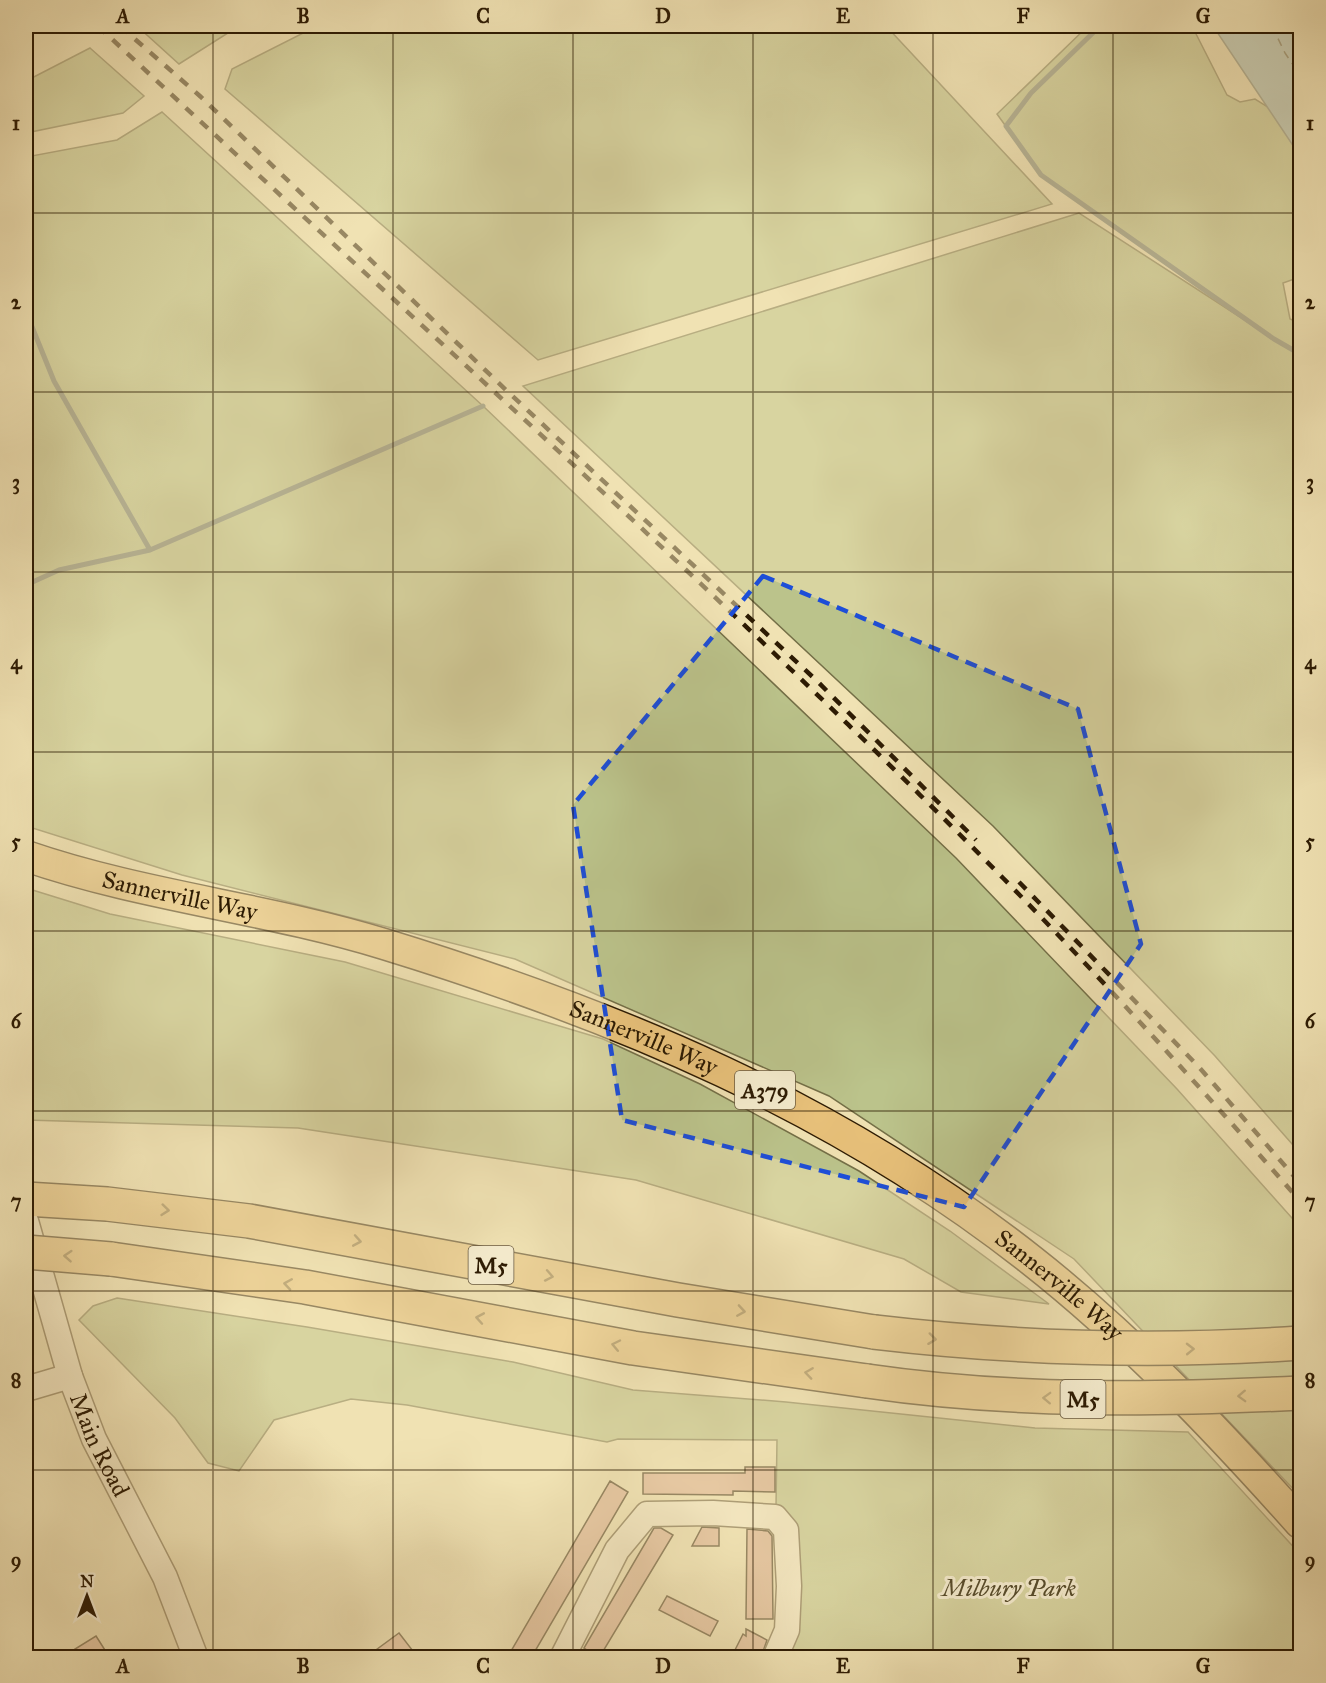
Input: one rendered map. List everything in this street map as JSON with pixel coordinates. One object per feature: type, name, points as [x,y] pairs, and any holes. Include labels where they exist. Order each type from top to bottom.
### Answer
[{"type":"highway","name":"M5","points":[[26,1199],[107,1204],[249,1221],[678,1300],[874,1332],[1006,1346],[1083,1349],[1209,1348],[1300,1343]]},
{"type":"highway","name":"M5","points":[[26,1252],[111,1259],[305,1287],[643,1350],[966,1393],[1132,1399],[1300,1393]]},
{"type":"main road","name":"Sannerville Way","points":[[26,856],[164,894],[381,943],[576,1008],[664,1043],[761,1088],[893,1164],[1028,1258],[1079,1300],[1151,1367],[1240,1456],[1300,1523]]},
{"type":"street","name":"Main Road","points":[[26,1221],[70,1376],[94,1439],[165,1577],[196,1658]]},
{"type":"street","points":[[26,1389],[70,1376]]},
{"type":"street","points":[[562,1658],[617,1550],[647,1514],[713,1513],[775,1517],[786,1530],[789,1586],[787,1629],[775,1658]]},
{"type":"highlighted area","points":[[763,576],[1078,709],[1141,944],[964,1207],[622,1120],[573,805]]},
{"type":"green space","points":[[137,26],[239,26],[179,64]]},
{"type":"green space","points":[[317,26],[886,26],[1052,204],[538,360],[225,89],[232,69]]},
{"type":"green space","points":[[1088,26],[1192,26],[1227,95],[1240,102],[1255,99],[1287,119],[1300,140],[1300,277],[1283,283],[1290,319],[1300,323],[1300,1153],[1215,1056],[993,826],[523,386],[1079,213],[1254,326],[1041,175],[997,114]]},
{"type":"green space","points":[[90,48],[144,96],[123,113],[26,133],[26,81]]},
{"type":"green space","points":[[162,112],[483,406],[956,858],[1177,1089],[1300,1227],[1300,1496],[1074,1259],[829,1096],[515,959],[182,875],[26,826],[26,157],[117,140]]},
{"type":"green space","points":[[26,888],[110,914],[345,962],[603,1039],[700,1084],[859,1171],[950,1231],[1049,1304],[961,1292],[904,1259],[636,1180],[298,1128],[26,1120]]},
{"type":"green space","name":"Milbury Park","points":[[117,1298],[513,1362],[633,1390],[786,1402],[1035,1428],[1188,1432],[1300,1554],[1300,1657],[783,1657],[776,1507],[777,1440],[618,1439],[607,1442],[407,1405],[351,1399],[274,1420],[239,1471],[208,1463],[175,1418],[79,1320],[93,1306]]},
{"type":"water","points":[[1213,26],[1295,26],[1300,35],[1300,156]]},
{"type":"building","points":[[745,1467],[775,1467],[775,1492],[733,1491],[733,1495],[643,1494],[643,1473],[745,1473]]},
{"type":"building","points":[[610,1481],[628,1492],[531,1658],[507,1658]]},
{"type":"building","points":[[702,1527],[719,1528],[719,1546],[692,1546]]},
{"type":"building","points":[[654,1528],[661,1528],[673,1535],[599,1658],[584,1648]]},
{"type":"building","points":[[747,1529],[768,1531],[772,1536],[773,1619],[746,1619]]},
{"type":"building","points":[[667,1596],[718,1621],[710,1636],[659,1610]]},
{"type":"building","points":[[746,1629],[767,1640],[761,1657],[731,1658],[743,1634],[746,1636]]},
{"type":"building","points":[[399,1633],[413,1651],[404,1658],[365,1658]]},
{"type":"building","points":[[96,1636],[110,1658],[80,1658],[75,1649]]},
{"type":"waterway","points":[[1100,26],[1031,93],[1006,126],[1041,175],[1274,339],[1300,354]]},
{"type":"waterway","points":[[26,312],[54,381],[150,550]]},
{"type":"waterway","points":[[26,585],[59,570],[150,550],[483,406]]},
{"type":"ferry route","points":[[1272,26],[1285,53],[1300,75]]},
{"type":"railway","points":[[98,26],[668,553],[893,768],[1079,957],[1300,1201]]},
{"type":"railway","points":[[120,26],[201,97],[506,390],[817,681],[976,840]]},
{"type":"railway","points":[[1019,882],[1198,1066],[1300,1183]]}]
